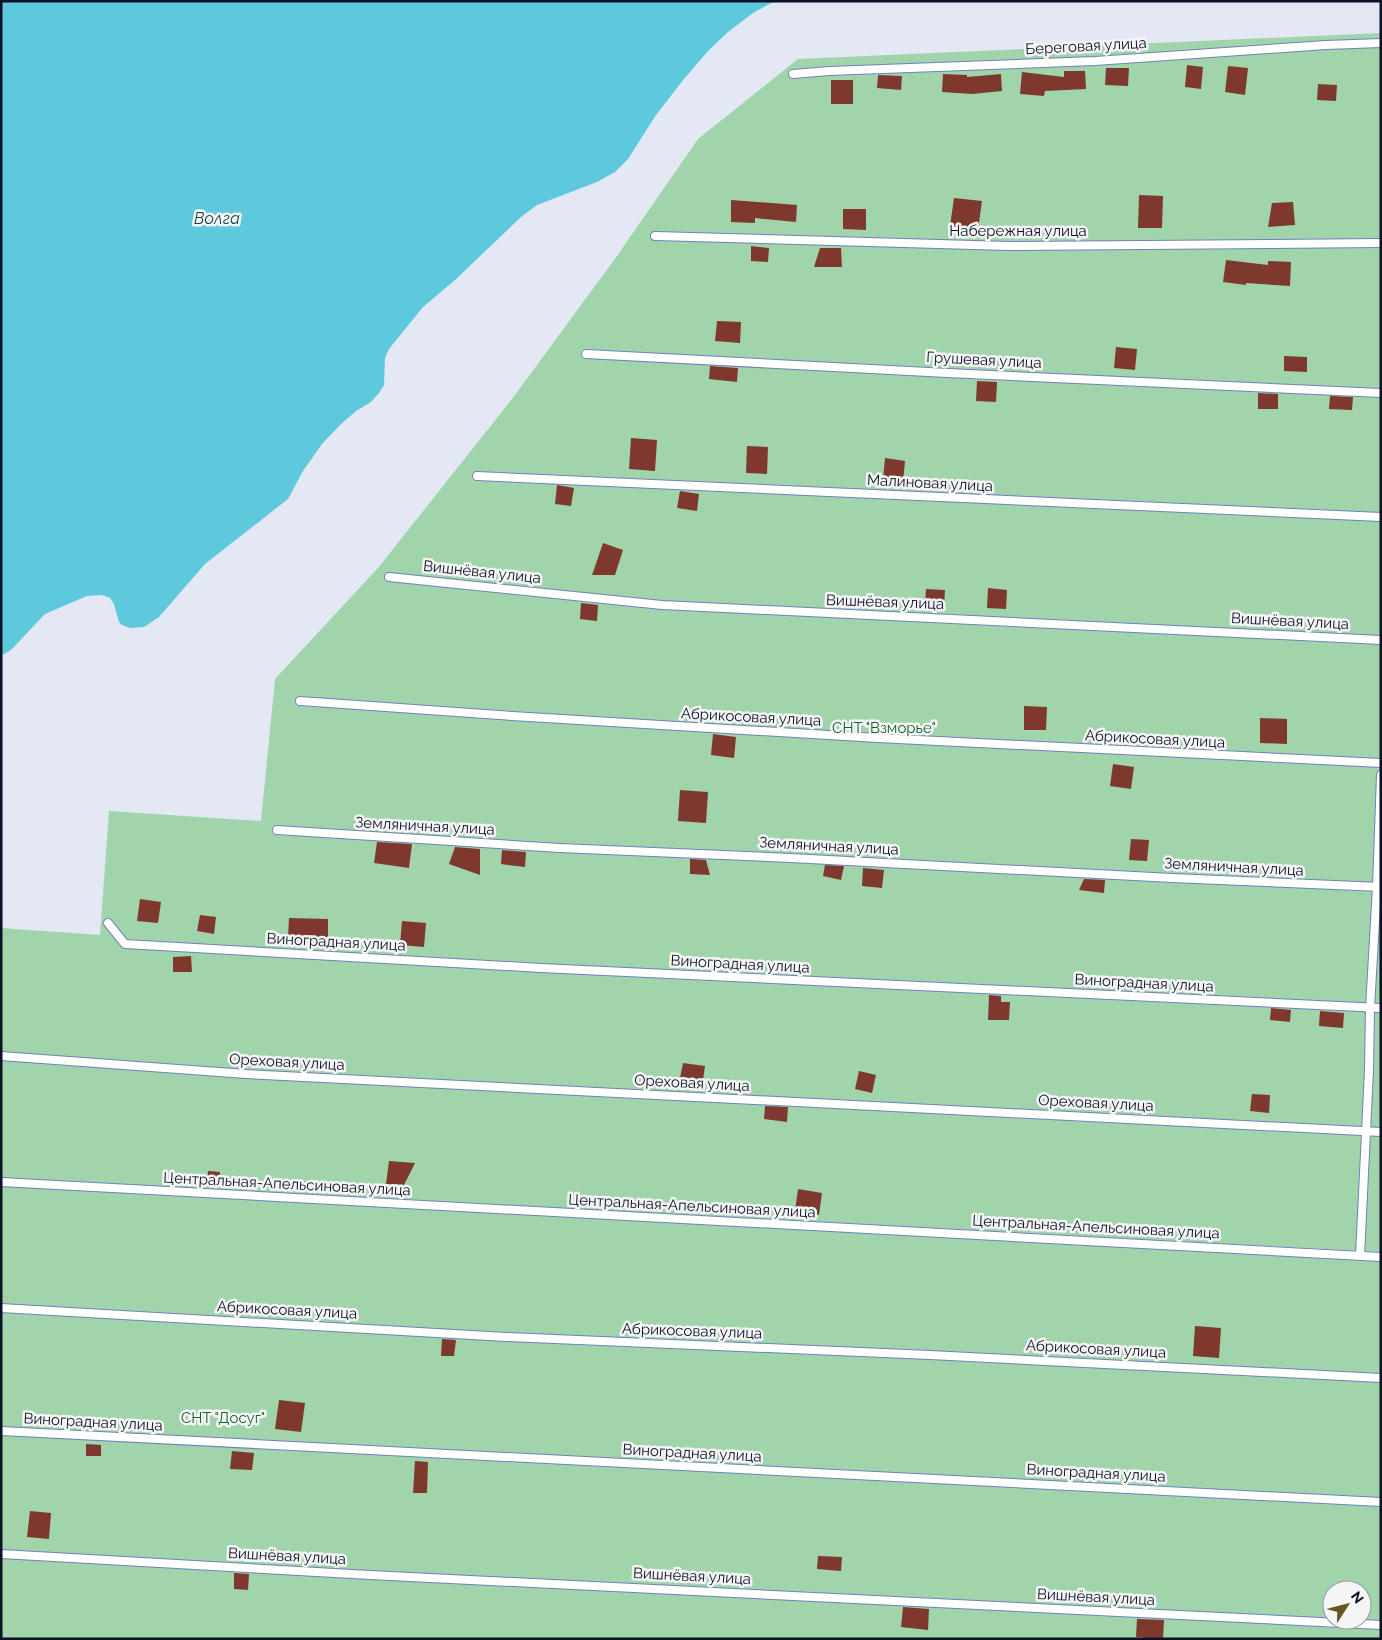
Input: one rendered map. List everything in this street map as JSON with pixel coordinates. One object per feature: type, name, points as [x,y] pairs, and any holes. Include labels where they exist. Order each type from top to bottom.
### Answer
[{"type":"lane","name":"Береговая улица","points":[[793,74],[1095,61],[1381,43]]},
{"type":"lane","name":"Набережная улица","points":[[655,236],[1008,246],[1381,243]]},
{"type":"lane","name":"Грушевая улица","points":[[586,354],[1381,393]]},
{"type":"lane","name":"Малиновая улица","points":[[477,476],[1381,517]]},
{"type":"lane","name":"Вишнёвая улица","points":[[389,577],[662,605],[1381,640]]},
{"type":"lane","name":"Абрикосовая улица","points":[[300,701],[829,735],[1381,763]]},
{"type":"lane","points":[[1360,1256],[1370,1008],[1379,887],[1381,775]]},
{"type":"lane","name":"Земляничная улица","points":[[277,830],[560,848],[1379,887]]},
{"type":"lane","name":"Виноградная улица","points":[[108,923],[125,944],[531,967],[1381,1008]]},
{"type":"lane","name":"Ореховая улица","points":[[1,1056],[246,1074],[1381,1132]]},
{"type":"lane","name":"Центральная-Апельсиновая улица","points":[[1,1182],[1381,1257]]},
{"type":"lane","name":"Абрикосовая улица","points":[[1,1308],[506,1337],[1095,1363],[1381,1378]]},
{"type":"lane","name":"Виноградная улица","points":[[1,1431],[1381,1502]]},
{"type":"lane","name":"Вишнёвая улица","points":[[1,1554],[370,1575],[1381,1625]]},
{"type":"green space","name":"СНТ \"Взморье\"","points":[[1381,33],[1381,1252],[1,1178],[1,928],[100,935],[109,811],[261,821],[275,679],[378,568],[512,399],[617,256],[698,139],[798,59]]},
{"type":"green space","name":"СНТ \"Досуг\"","points":[[1,1185],[1381,1261],[1381,1639],[1,1639]]},
{"type":"water","name":"Волга","points":[[1,1],[775,1],[753,13],[728,32],[708,51],[656,115],[628,159],[615,172],[597,182],[537,205],[521,217],[455,280],[423,307],[389,349],[385,358],[384,385],[379,393],[371,402],[356,411],[340,425],[322,444],[303,471],[288,499],[205,564],[159,617],[144,627],[130,628],[119,622],[114,604],[110,598],[102,595],[87,596],[45,614],[11,650],[1,656]]},
{"type":"building","points":[[1187,65],[1203,67],[1201,89],[1185,87]]},
{"type":"building","points":[[1228,66],[1248,68],[1245,95],[1225,92]]},
{"type":"building","points":[[1106,68],[1129,68],[1128,86],[1105,85]]},
{"type":"building","points":[[1064,71],[1085,71],[1086,89],[1045,91],[1044,96],[1020,94],[1022,72],[1064,77]]},
{"type":"building","points":[[943,74],[967,75],[967,77],[1001,74],[1002,91],[972,94],[942,92]]},
{"type":"building","points":[[878,75],[902,76],[901,90],[877,88]]},
{"type":"building","points":[[831,80],[853,80],[853,104],[831,104]]},
{"type":"building","points":[[1318,84],[1337,85],[1336,101],[1317,100]]},
{"type":"building","points":[[1139,195],[1163,196],[1162,228],[1138,228]]},
{"type":"building","points":[[954,198],[982,201],[978,230],[950,226]]},
{"type":"building","points":[[731,200],[797,205],[796,222],[755,218],[755,223],[731,222]]},
{"type":"building","points":[[1293,202],[1295,225],[1268,227],[1272,203]]},
{"type":"building","points":[[843,209],[866,209],[866,230],[843,229]]},
{"type":"building","points":[[751,246],[769,248],[768,262],[751,261]]},
{"type":"building","points":[[820,248],[841,248],[842,267],[814,267]]},
{"type":"building","points":[[1226,260],[1268,265],[1268,261],[1291,262],[1290,286],[1246,283],[1246,285],[1223,282]]},
{"type":"building","points":[[717,321],[741,322],[740,343],[715,341]]},
{"type":"building","points":[[1116,347],[1137,349],[1135,370],[1114,368]]},
{"type":"building","points":[[1284,356],[1307,357],[1307,372],[1284,371]]},
{"type":"building","points":[[710,366],[738,368],[737,382],[709,379]]},
{"type":"building","points":[[977,381],[997,382],[996,402],[976,401]]},
{"type":"building","points":[[1258,393],[1278,394],[1278,409],[1258,409]]},
{"type":"building","points":[[1330,396],[1353,397],[1352,410],[1329,409]]},
{"type":"building","points":[[631,438],[657,440],[655,471],[629,469]]},
{"type":"building","points":[[747,446],[768,447],[767,474],[746,473]]},
{"type":"building","points":[[885,458],[905,461],[903,482],[883,480]]},
{"type":"building","points":[[557,485],[574,488],[571,506],[555,504]]},
{"type":"building","points":[[680,491],[699,494],[697,511],[677,508]]},
{"type":"building","points":[[603,543],[623,550],[615,575],[592,575]]},
{"type":"building","points":[[988,588],[1007,590],[1006,609],[987,608]]},
{"type":"building","points":[[926,589],[945,590],[944,607],[925,606]]},
{"type":"building","points":[[581,603],[598,605],[597,621],[580,619]]},
{"type":"building","points":[[1024,706],[1047,707],[1046,730],[1024,730]]},
{"type":"building","points":[[1260,718],[1287,719],[1287,744],[1260,743]]},
{"type":"building","points":[[713,734],[736,737],[734,758],[711,755]]},
{"type":"building","points":[[1113,764],[1134,767],[1131,789],[1110,786]]},
{"type":"building","points":[[680,790],[708,792],[706,823],[678,821]]},
{"type":"building","points":[[1131,839],[1149,840],[1147,861],[1129,860]]},
{"type":"building","points":[[377,842],[412,844],[409,868],[374,863]]},
{"type":"building","points":[[455,847],[480,849],[480,875],[449,864]]},
{"type":"building","points":[[502,850],[526,852],[525,867],[501,864]]},
{"type":"building","points":[[690,859],[706,860],[710,875],[690,874]]},
{"type":"building","points":[[825,865],[844,866],[841,880],[823,876]]},
{"type":"building","points":[[863,868],[884,870],[882,888],[862,886]]},
{"type":"building","points":[[1084,879],[1105,880],[1104,893],[1079,890]]},
{"type":"building","points":[[140,899],[161,902],[158,923],[137,921]]},
{"type":"building","points":[[200,915],[216,917],[214,934],[197,931]]},
{"type":"building","points":[[289,918],[328,919],[328,939],[288,938]]},
{"type":"building","points":[[402,921],[426,923],[424,947],[400,945]]},
{"type":"building","points":[[191,956],[192,972],[173,972],[173,957]]},
{"type":"building","points":[[989,995],[1001,996],[1001,1002],[1010,1002],[1009,1020],[988,1020]]},
{"type":"building","points":[[1271,1008],[1291,1010],[1290,1022],[1270,1020]]},
{"type":"building","points":[[1320,1011],[1344,1013],[1343,1028],[1319,1026]]},
{"type":"building","points":[[683,1063],[705,1066],[702,1087],[679,1083]]},
{"type":"building","points":[[859,1071],[876,1075],[872,1093],[855,1089]]},
{"type":"building","points":[[1252,1094],[1270,1095],[1269,1113],[1250,1111]]},
{"type":"building","points":[[765,1106],[788,1107],[787,1122],[764,1119]]},
{"type":"building","points":[[389,1161],[415,1163],[404,1185],[386,1184]]},
{"type":"building","points":[[208,1171],[220,1172],[219,1185],[207,1185]]},
{"type":"building","points":[[798,1189],[822,1193],[819,1215],[795,1211]]},
{"type":"building","points":[[1195,1326],[1221,1328],[1219,1358],[1193,1356]]},
{"type":"building","points":[[442,1339],[456,1340],[454,1356],[441,1356]]},
{"type":"building","points":[[279,1400],[305,1403],[301,1432],[275,1429]]},
{"type":"building","points":[[86,1444],[101,1445],[101,1456],[86,1456]]},
{"type":"building","points":[[232,1451],[254,1453],[252,1470],[230,1469]]},
{"type":"building","points":[[415,1461],[428,1462],[427,1493],[413,1493]]},
{"type":"building","points":[[30,1511],[51,1513],[49,1539],[27,1537]]},
{"type":"building","points":[[818,1556],[842,1557],[841,1571],[817,1569]]},
{"type":"building","points":[[234,1573],[249,1574],[248,1590],[234,1589]]},
{"type":"building","points":[[903,1607],[929,1609],[928,1630],[901,1627]]},
{"type":"building","points":[[1137,1619],[1164,1620],[1163,1639],[1136,1637]]}]
